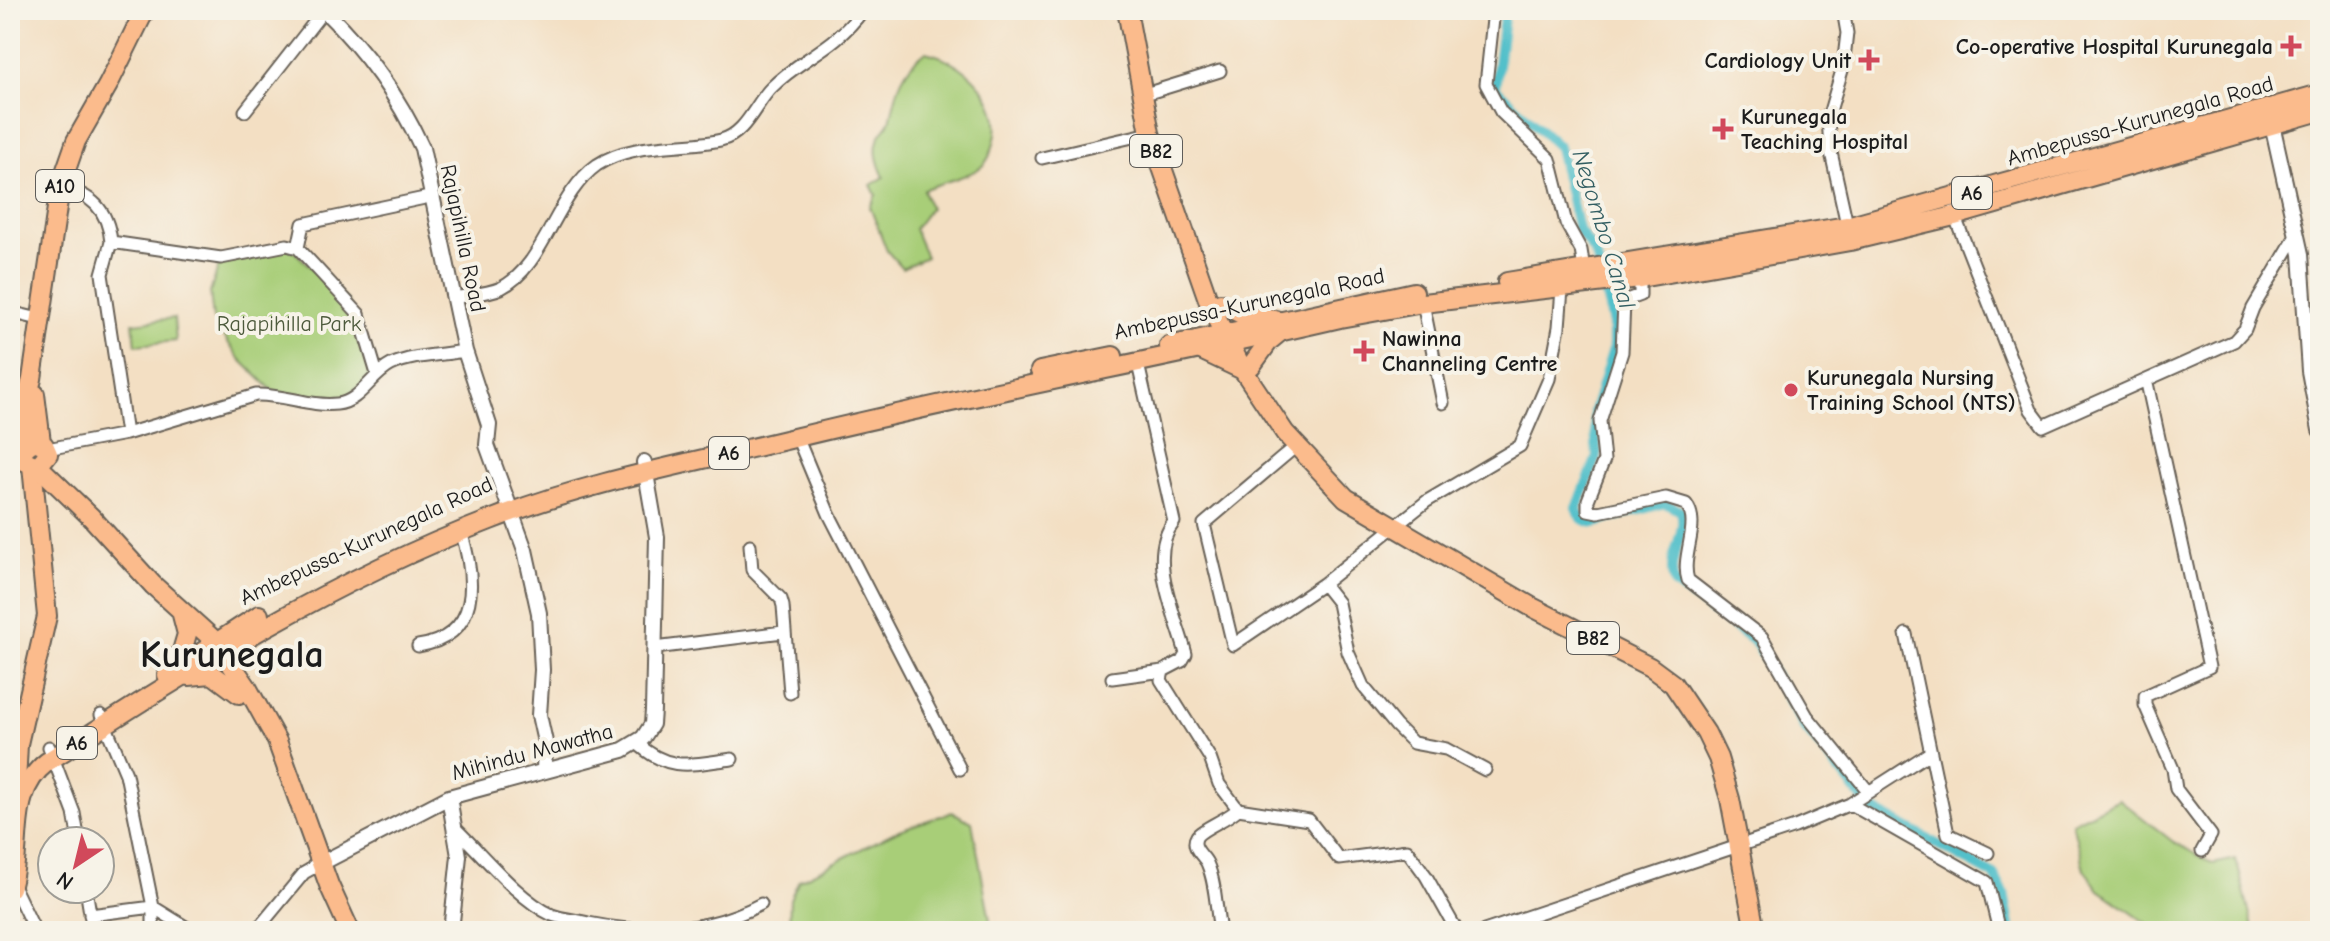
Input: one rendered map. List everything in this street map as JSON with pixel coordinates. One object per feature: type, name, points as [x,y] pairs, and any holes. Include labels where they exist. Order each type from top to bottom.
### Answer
[{"type":"main road","name":"A10","points":[[33,455],[23,419],[32,379],[60,187],[76,141],[145,10]]},
{"type":"main road","name":"B82","points":[[1127,10],[1150,133],[1206,286],[1256,385],[1295,447],[1346,498],[1530,606],[1650,667],[1673,684],[1706,733],[1718,758],[1755,930]]},
{"type":"main road","name":"Ambepussa-Kurunegala Road","points":[[2271,117],[2320,94]]},
{"type":"main road","name":"Ambepussa-Kurunegala Road","points":[[214,650],[256,624],[429,534],[510,506],[645,467],[893,403],[1232,337],[1421,291],[1627,274],[1848,234],[2271,117],[2320,111]]},
{"type":"main road","name":"Ambepussa-Kurunegala Road","points":[[1627,274],[1848,234]]},
{"type":"main road","name":"Ambepussa-Kurunegala Road","points":[[1278,326],[1423,303],[1562,289],[1588,277]]},
{"type":"main road","points":[[1215,306],[1278,326],[1247,368],[1199,344],[1215,306]]},
{"type":"main road","name":"Ambepussa-Kurunegala Road","points":[[645,467],[1138,364],[1199,344]]},
{"type":"main road","points":[[33,455],[181,611],[243,690],[317,866],[340,931]]},
{"type":"main road","points":[[13,791],[18,744],[47,616],[33,455]]},
{"type":"main road","name":"Ambepussa-Kurunegala Road","points":[[256,624],[510,506]]},
{"type":"main road","points":[[181,611],[218,626],[256,624],[242,655],[243,690]]},
{"type":"main road","points":[[181,611],[187,634],[181,673],[212,674],[243,690]]},
{"type":"main road","name":"A6","points":[[13,791],[30,762],[52,752],[214,650]]},
{"type":"main road","name":"A6","points":[[11,885],[18,857],[22,794],[52,752]]},
{"type":"main road","points":[[317,866],[350,931]]},
{"type":"street","points":[[245,111],[324,10]]},
{"type":"street","name":"Rajapihilla Road","points":[[324,10],[363,48],[408,118],[422,148],[465,351],[489,425],[487,445],[510,506],[539,613],[542,670],[539,715],[545,742],[544,771]]},
{"type":"street","points":[[453,298],[498,289],[516,278],[536,251],[557,211],[595,167],[613,156],[667,145],[723,139],[732,134],[752,115],[773,86],[842,37],[863,10]]},
{"type":"street","points":[[1494,10],[1486,84],[1501,112],[1550,159],[1566,223],[1581,250],[1588,277]]},
{"type":"street","points":[[1843,10],[1847,33],[1843,67],[1828,118],[1830,148],[1848,234]]},
{"type":"street","points":[[1142,95],[1220,71]]},
{"type":"street","points":[[2271,117],[2297,234],[2320,430]]},
{"type":"street","points":[[1042,158],[1150,133]]},
{"type":"street","points":[[60,187],[85,194],[108,221],[111,242],[102,274],[126,434]]},
{"type":"street","points":[[298,248],[303,224],[434,196]]},
{"type":"street","points":[[1951,208],[2031,410],[2043,426],[2147,383],[2234,341],[2245,329],[2253,308],[2297,234]]},
{"type":"street","points":[[111,242],[221,258],[287,245],[298,248],[359,314],[377,374]]},
{"type":"street","points":[[1627,274],[1640,295],[1624,301],[1622,352],[1600,421],[1604,460],[1588,500],[1588,510],[1598,512],[1666,498],[1686,504],[1692,516],[1685,563],[1688,580],[1762,637],[1807,716],[1869,792]]},
{"type":"street","points":[[1295,447],[1204,524],[1229,641],[1233,645],[1323,584],[1396,529],[1427,501],[1520,446],[1549,379],[1559,327],[1562,289]]},
{"type":"street","points":[[1423,303],[1443,403]]},
{"type":"street","points":[[10,312],[39,319]]},
{"type":"street","points":[[33,455],[126,434],[256,395],[276,394],[336,404],[359,394],[377,374],[392,364],[465,351]]},
{"type":"street","points":[[1112,678],[1163,671],[1182,661],[1186,654],[1160,555],[1163,535],[1174,522],[1138,364]]},
{"type":"street","points":[[2147,383],[2209,667],[2145,696],[2145,705],[2173,769],[2176,789],[2211,835],[2202,851]]},
{"type":"street","points":[[797,437],[829,514],[960,769]]},
{"type":"street","name":"Mihindu Mawatha","points":[[317,866],[449,797],[605,756],[637,743],[652,724],[655,648],[657,537],[645,467]]},
{"type":"street","points":[[418,646],[437,643],[462,623],[470,597],[471,563],[461,531]]},
{"type":"street","points":[[750,545],[752,570],[781,599],[790,693]]},
{"type":"street","points":[[1323,584],[1338,603],[1348,652],[1363,686],[1396,726],[1413,743],[1446,749],[1485,770]]},
{"type":"street","points":[[655,648],[783,632]]},
{"type":"street","points":[[1906,634],[1948,834],[1988,853]]},
{"type":"street","points":[[1163,671],[1161,680],[1210,758],[1219,784],[1238,809],[1309,820],[1339,859],[1407,850],[1426,876],[1457,931]]},
{"type":"street","points":[[104,720],[126,774],[153,907],[153,931]]},
{"type":"street","points":[[637,743],[653,757],[678,765],[732,759]]},
{"type":"street","points":[[52,752],[76,825]]},
{"type":"street","points":[[1484,931],[1850,804],[1931,752]]},
{"type":"street","points":[[449,797],[459,856],[451,931]]},
{"type":"street","points":[[1850,804],[1987,882],[1999,931]]},
{"type":"street","points":[[1220,931],[1207,864],[1195,840],[1198,834],[1227,820],[1238,809]]},
{"type":"street","points":[[456,829],[526,897],[552,915],[622,930],[684,930],[744,913],[761,904]]},
{"type":"street","points":[[256,931],[304,873],[317,866]]},
{"type":"street","points":[[11,885],[35,931]]},
{"type":"street","points":[[88,905],[93,931]]},
{"type":"street","points":[[90,915],[153,907],[192,931]]},
{"type":"street","points":[[1755,930],[1805,931]]},
{"type":"green space","points":[[925,52],[953,63],[978,83],[994,110],[995,139],[981,167],[923,190],[930,208],[914,229],[926,257],[902,268],[887,251],[870,207],[876,195],[871,185],[884,177],[876,150],[890,120],[901,82],[910,66]]},
{"type":"green space","name":"Rajapihilla Park","points":[[287,245],[348,301],[377,374],[336,404],[276,394],[237,356],[213,319],[210,293],[221,258]]},
{"type":"green space","points":[[174,318],[176,341],[136,345],[133,323]]},
{"type":"green space","points":[[2119,799],[2172,841],[2213,864],[2236,859],[2254,931],[2158,931],[2099,890],[2084,869],[2072,823]]},
{"type":"green space","points":[[952,812],[972,822],[992,931],[789,931],[790,899],[799,880],[899,830]]},
{"type":"waterway","name":"Negombo Canal","points":[[1505,10],[1495,88],[1559,147],[1578,229],[1596,255],[1613,324],[1613,349],[1594,411],[1597,457],[1577,508],[1579,515],[1595,523],[1664,503],[1681,511],[1681,529],[1672,566],[1675,585],[1757,644],[1804,727],[1870,808],[1994,875],[2004,893],[2011,931]]},
{"type":"place","name":"Co-operative Hospital Kurunegala","points":[[2291,46]]},
{"type":"place","name":"Cardiology Unit","points":[[1869,60]]},
{"type":"place","name":"Kurunegala Teaching Hospital","points":[[1723,129]]},
{"type":"place","name":"Nawinna Channeling Centre","points":[[1364,351]]},
{"type":"place","name":"Kurunegala Nursing Training School (NTS)","points":[[1791,390]]},
{"type":"district","name":"Kurunegala","points":[[232,654]]}]
